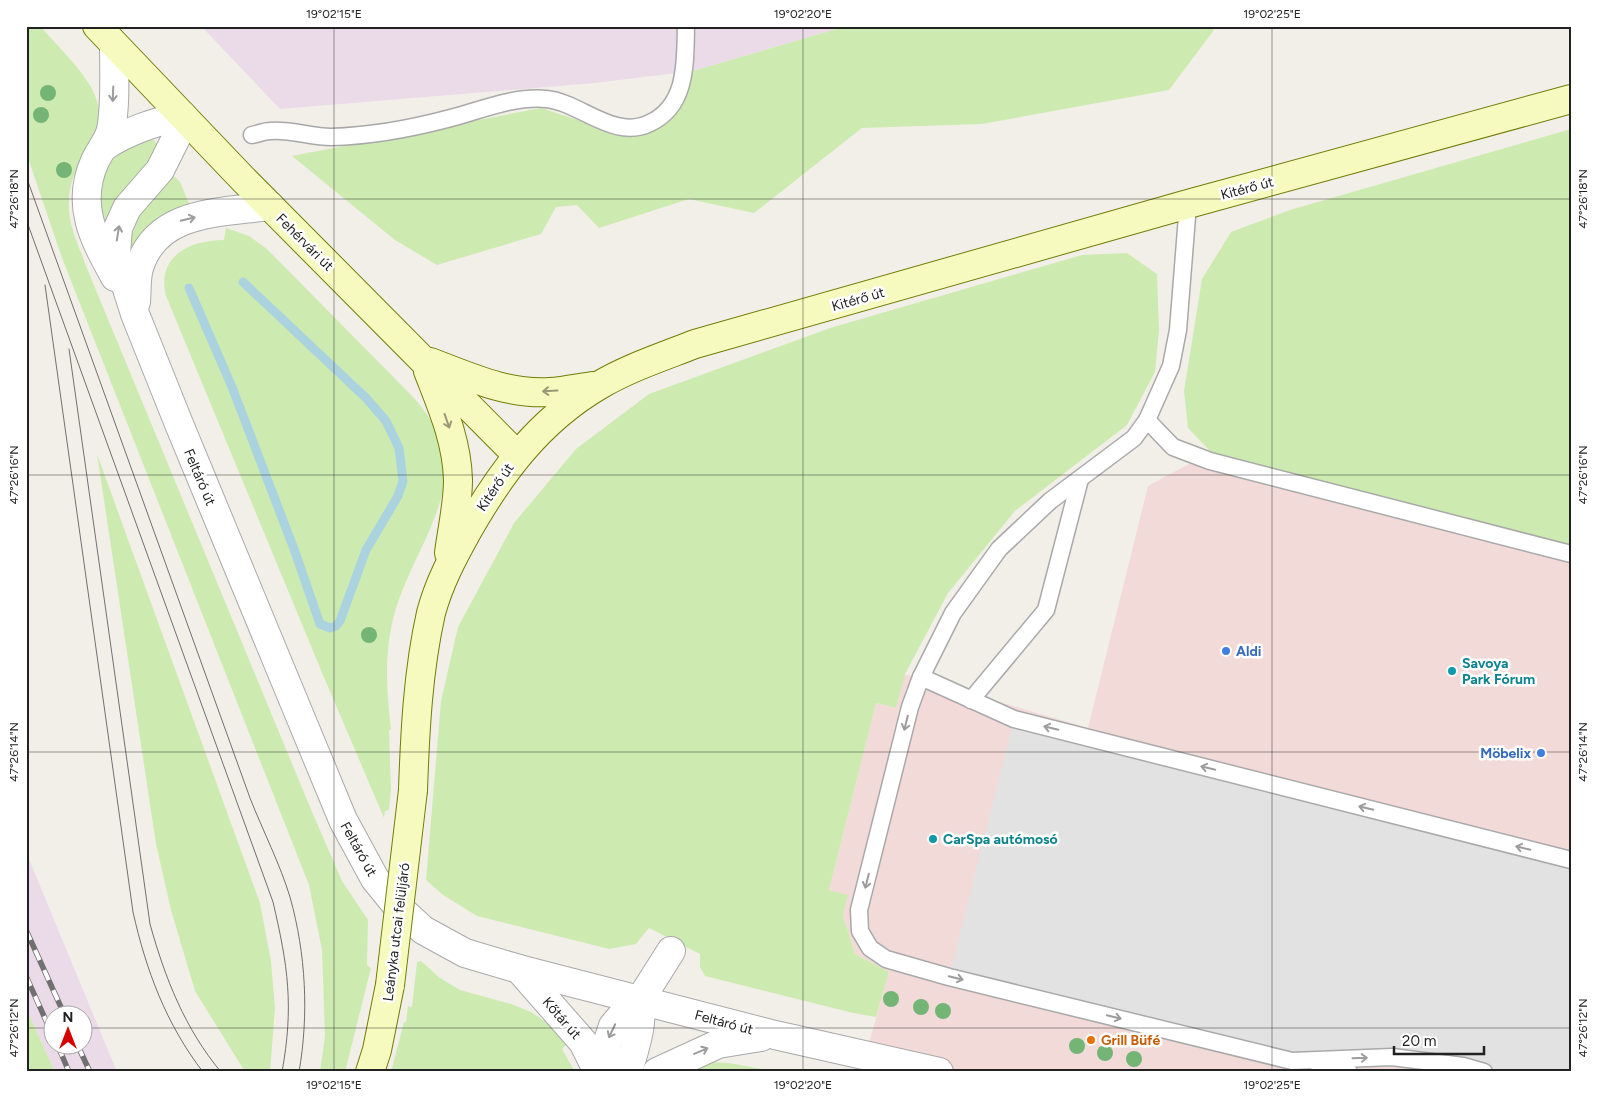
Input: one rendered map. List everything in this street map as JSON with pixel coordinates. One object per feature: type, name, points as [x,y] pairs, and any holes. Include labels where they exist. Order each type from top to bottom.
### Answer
[{"type":"main road","name":"Fehérvári út","points":[[106,36],[270,206],[517,454]]},
{"type":"main road","name":"Kitérő út","points":[[413,790],[422,661],[432,611],[448,564],[487,496],[517,454],[555,415],[598,385],[638,366],[695,344],[1188,204],[1571,100]]},
{"type":"main road","points":[[423,359],[490,385],[522,391],[549,392],[598,385]]},
{"type":"main road","points":[[423,359],[448,423],[456,451],[458,481],[448,564]]},
{"type":"main road","name":"Leányka utcai felüljáró","points":[[370,1072],[378,1050],[390,986],[413,790]]},
{"type":"street","name":"Feltáró út","points":[[106,36],[112,113],[110,131],[105,146],[96,160],[88,185],[87,209],[94,237],[135,314]]},
{"type":"street","name":"Feltáró út","points":[[182,115],[169,154],[160,170],[127,208],[118,228],[116,254],[135,314],[343,820],[376,878],[397,906],[423,930],[465,953],[519,969],[774,1035],[939,1072]]},
{"type":"street","points":[[105,146],[124,134],[143,126],[182,115]]},
{"type":"street","name":"Feltáró út","points":[[135,314],[139,269],[146,250],[158,234],[181,221],[270,206]]},
{"type":"street","points":[[603,1072],[607,1044],[614,1026],[624,1013],[640,1000],[671,951]]},
{"type":"street","name":"Kőtár út","points":[[519,969],[583,1042],[598,1072]]},
{"type":"street","points":[[628,1072],[641,1026],[640,1000]]},
{"type":"street","points":[[657,1072],[718,1044],[774,1035]]},
{"type":"lane","points":[[252,135],[271,131],[330,137],[369,133],[419,126],[507,102],[547,99],[566,103],[606,122],[623,127],[638,127],[650,124],[660,117],[672,104],[682,85],[686,26]]},
{"type":"lane","points":[[1188,204],[1178,330],[1171,366],[1147,420],[1134,438],[1050,501],[999,549],[953,613],[921,677],[910,707],[859,910],[860,931],[870,948],[886,959],[1292,1061],[1348,1072]]},
{"type":"lane","points":[[1147,420],[1173,447],[1210,460],[1571,554]]},
{"type":"lane","points":[[971,700],[1046,610],[1080,479]]},
{"type":"lane","points":[[921,677],[1014,719],[1571,860]]},
{"type":"lane","points":[[1292,1061],[1392,1057],[1463,1066],[1484,1072]]},
{"type":"shaded area","points":[[201,26],[847,26],[693,71],[595,83],[280,109]]},
{"type":"shaded area","points":[[1211,452],[1571,546],[1571,1072],[861,1072],[889,972],[855,954],[843,915],[829,890],[876,703],[896,708],[904,674],[1088,728],[1148,486]]},
{"type":"shaded area","points":[[1014,719],[1571,860],[1571,1072],[1484,1072],[1317,1060],[949,977]]},
{"type":"shaded area","points":[[26,852],[90,1006],[42,1006],[42,1043],[26,1008]]},
{"type":"shaded area","points":[[92,1012],[117,1072],[55,1072],[48,1056],[92,1056]]},
{"type":"green space","points":[[26,26],[40,26],[81,72],[97,101],[99,120],[97,128],[75,172],[70,188],[69,209],[74,234],[310,807],[342,881],[368,920],[367,965],[371,968],[345,1072],[320,1072],[325,1036],[322,950],[309,885],[62,258],[26,152]]},
{"type":"green space","points":[[847,26],[1209,26],[1214,30],[1169,90],[982,124],[862,128],[754,213],[689,199],[599,228],[577,205],[556,207],[541,234],[437,265],[395,240],[292,156],[541,108],[599,127],[644,133],[679,111],[693,71]]},
{"type":"green space","points":[[1571,129],[1571,546],[1211,452],[1188,428],[1184,391],[1202,279],[1231,232],[1290,210]]},
{"type":"green space","points":[[150,139],[154,140],[157,144],[155,154],[106,229],[96,222],[100,191],[106,169],[112,160],[121,153]]},
{"type":"green space","points":[[172,174],[180,182],[190,206],[131,250],[128,246],[140,214]]},
{"type":"green space","points":[[226,228],[249,236],[267,249],[415,399],[435,429],[444,457],[444,485],[437,512],[401,594],[389,637],[387,677],[391,730],[389,730],[391,789],[389,810],[385,811],[384,818],[166,296],[164,282],[166,270],[178,253],[199,243],[224,240]]},
{"type":"green space","points":[[1127,253],[1157,274],[1159,330],[1155,372],[1127,425],[1015,511],[948,593],[905,674],[896,708],[876,703],[829,890],[848,895],[843,915],[855,954],[889,972],[876,1017],[705,976],[700,967],[700,954],[649,928],[636,944],[609,949],[477,916],[443,895],[426,880],[441,701],[458,627],[514,523],[576,449],[649,394],[830,328],[1082,255]]},
{"type":"green space","points":[[97,454],[260,903],[271,961],[275,1008],[270,1072],[247,1072],[242,1067],[195,991],[171,910],[156,844]]},
{"type":"green space","points":[[421,961],[440,978],[460,990],[511,1004],[531,1012],[550,1025],[568,1043],[562,1049],[575,1072],[391,1072],[404,1022],[406,1022],[408,1006],[412,1007],[417,962]]},
{"type":"green space","points":[[26,1008],[42,1043],[42,1056],[48,1056],[55,1072],[26,1072]]},
{"type":"green space","points":[[706,1062],[729,1063],[779,1072],[692,1072],[691,1067]]},
{"type":"waterway","points":[[189,288],[232,387],[294,549],[320,624],[330,628],[336,626],[340,621],[366,550],[398,496],[403,481],[399,448],[386,421],[366,398],[243,282]]},
{"type":"tram line","points":[[26,176],[250,798],[290,897],[303,962],[305,1007],[299,1072]]},
{"type":"tram line","points":[[26,219],[273,902],[288,986],[288,1027],[282,1072]]},
{"type":"tram line","points":[[45,285],[133,912],[144,955],[159,996],[178,1035],[203,1072]]},
{"type":"tram line","points":[[69,349],[150,924],[162,964],[187,1021],[208,1056],[221,1072]]},
{"type":"railway","points":[[26,930],[60,1006]]},
{"type":"railway","points":[[26,976],[42,1012]]},
{"type":"railway","points":[[62,1056],[69,1072]]},
{"type":"railway","points":[[83,1056],[90,1072]]},
{"type":"place","name":"Aldi","points":[[1226,651]]},
{"type":"place","name":"Savoya Park Fórum","points":[[1452,671]]},
{"type":"place","name":"Möbelix","points":[[1541,753]]},
{"type":"place","name":"CarSpa autómosó","points":[[933,839]]},
{"type":"place","name":"Grill Büfé","points":[[1091,1040]]}]
